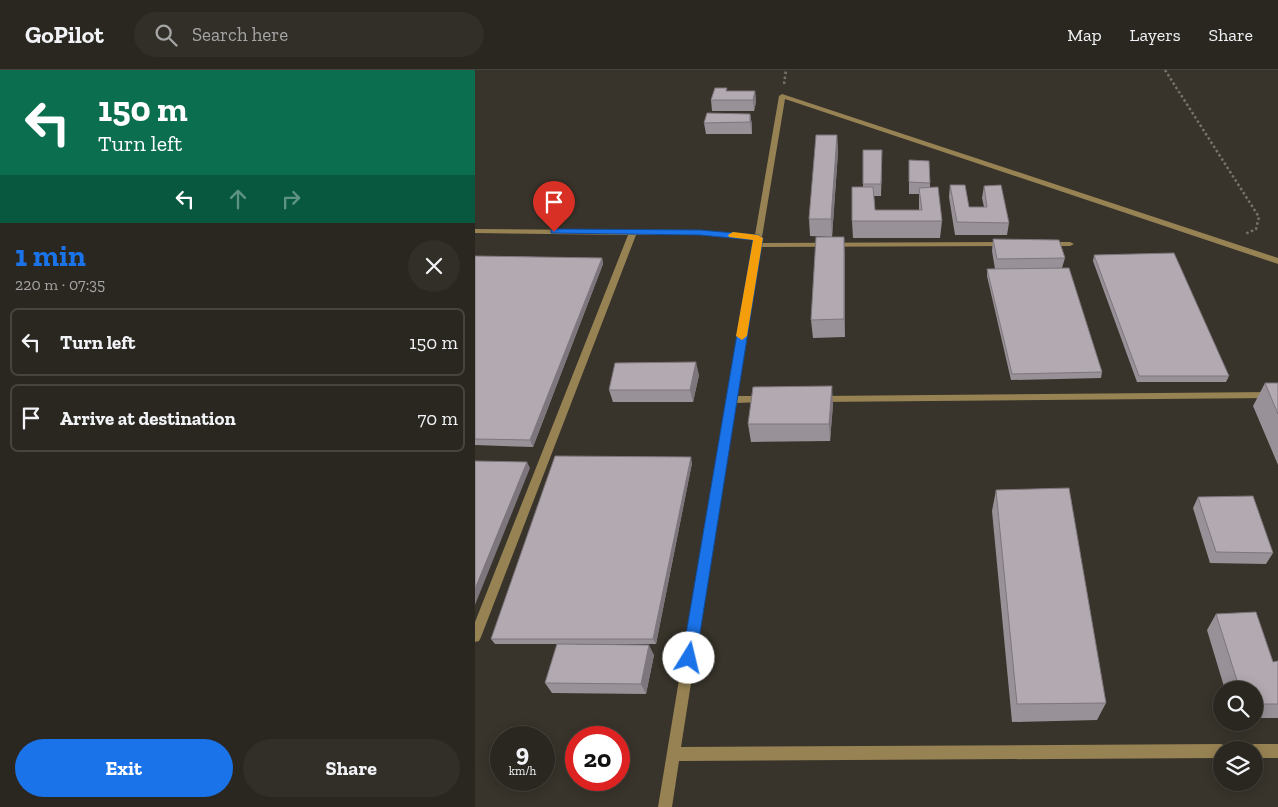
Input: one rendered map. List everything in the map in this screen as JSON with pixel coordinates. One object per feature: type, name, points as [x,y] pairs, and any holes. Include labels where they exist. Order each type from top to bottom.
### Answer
[{"type":"lane","points":[[665,807],[782,96],[1278,261]]},
{"type":"lane","points":[[475,231],[700,233],[758,241],[1012,244]]},
{"type":"lane","points":[[475,637],[633,232]]},
{"type":"lane","points":[[1041,244],[1070,244]]},
{"type":"lane","points":[[810,399],[1278,395]]},
{"type":"lane","points":[[731,400],[780,399]]},
{"type":"lane","points":[[674,754],[1213,751]]},
{"type":"lane","points":[[1263,751],[1278,751]]},
{"type":"path","points":[[1165,70],[1259,217],[1256,230],[1247,234],[1211,238]]},
{"type":"building","points":[[715,88],[727,88],[726,91],[755,91],[753,100],[711,100]]},
{"type":"building","points":[[707,113],[750,114],[750,122],[704,123]]},
{"type":"building","points":[[816,135],[837,135],[831,219],[809,219]]},
{"type":"building","points":[[863,150],[882,150],[881,184],[863,184]]},
{"type":"building","points":[[909,160],[929,161],[930,183],[909,182]]},
{"type":"building","points":[[950,185],[965,185],[969,207],[987,207],[984,186],[1001,185],[1009,223],[957,222]]},
{"type":"building","points":[[852,187],[873,187],[875,210],[922,210],[919,188],[938,187],[942,221],[852,221]]},
{"type":"building","points":[[816,237],[844,237],[844,319],[811,320]]},
{"type":"building","points":[[993,239],[1059,240],[1065,258],[997,259]]},
{"type":"building","points":[[1174,253],[1229,376],[1139,376],[1094,255]]},
{"type":"building","points":[[475,256],[602,258],[530,440],[475,439]]},
{"type":"building","points":[[1069,268],[1102,372],[1012,374],[987,269]]},
{"type":"building","points":[[696,362],[690,390],[609,390],[615,363]]},
{"type":"building","points":[[1265,383],[1278,383],[1278,414]]},
{"type":"building","points":[[832,386],[829,424],[748,424],[753,387]]},
{"type":"building","points":[[555,456],[691,457],[653,639],[491,639]]},
{"type":"building","points":[[475,461],[527,462],[475,589]]},
{"type":"building","points":[[1069,488],[1106,703],[1017,704],[996,490]]},
{"type":"building","points":[[1253,496],[1273,553],[1216,552],[1198,497]]},
{"type":"building","points":[[1256,612],[1273,662],[1278,661],[1278,704],[1263,704],[1263,681],[1237,681],[1216,614]]},
{"type":"building","points":[[557,644],[649,645],[641,684],[545,683]]},
{"type":"slow traffic","points":[[733,235],[758,238],[742,336]]},
{"type":"route","points":[[554,232],[700,233],[758,238],[689,658]]}]
